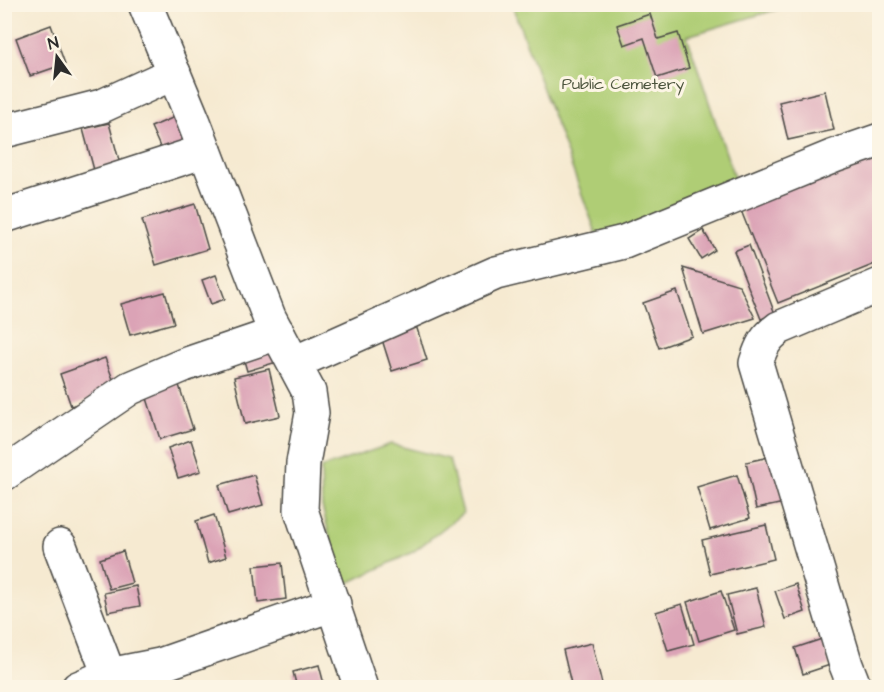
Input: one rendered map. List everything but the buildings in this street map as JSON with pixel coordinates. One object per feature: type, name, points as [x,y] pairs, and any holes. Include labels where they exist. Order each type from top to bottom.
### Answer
[{"type":"street","points":[[145,4],[269,317],[309,392],[312,413],[303,463],[301,510],[361,687]]},
{"type":"street","points":[[4,131],[102,106],[174,73]]},
{"type":"street","points":[[294,363],[496,273],[624,242],[834,156],[879,140]]},
{"type":"street","points":[[4,216],[205,151]]},
{"type":"street","points":[[855,687],[846,665],[756,363],[762,345],[769,335],[779,328],[879,285]]},
{"type":"street","points":[[4,474],[130,388],[184,365],[278,333]]},
{"type":"street","points":[[60,546],[109,675]]},
{"type":"street","points":[[78,687],[109,675],[160,665],[334,604]]},
{"type":"green space","name":"Public Cemetery","points":[[512,5],[792,5],[687,36],[737,186],[598,238]]},
{"type":"green space","points":[[391,444],[449,459],[463,513],[413,552],[342,586],[322,506],[321,468]]}]
